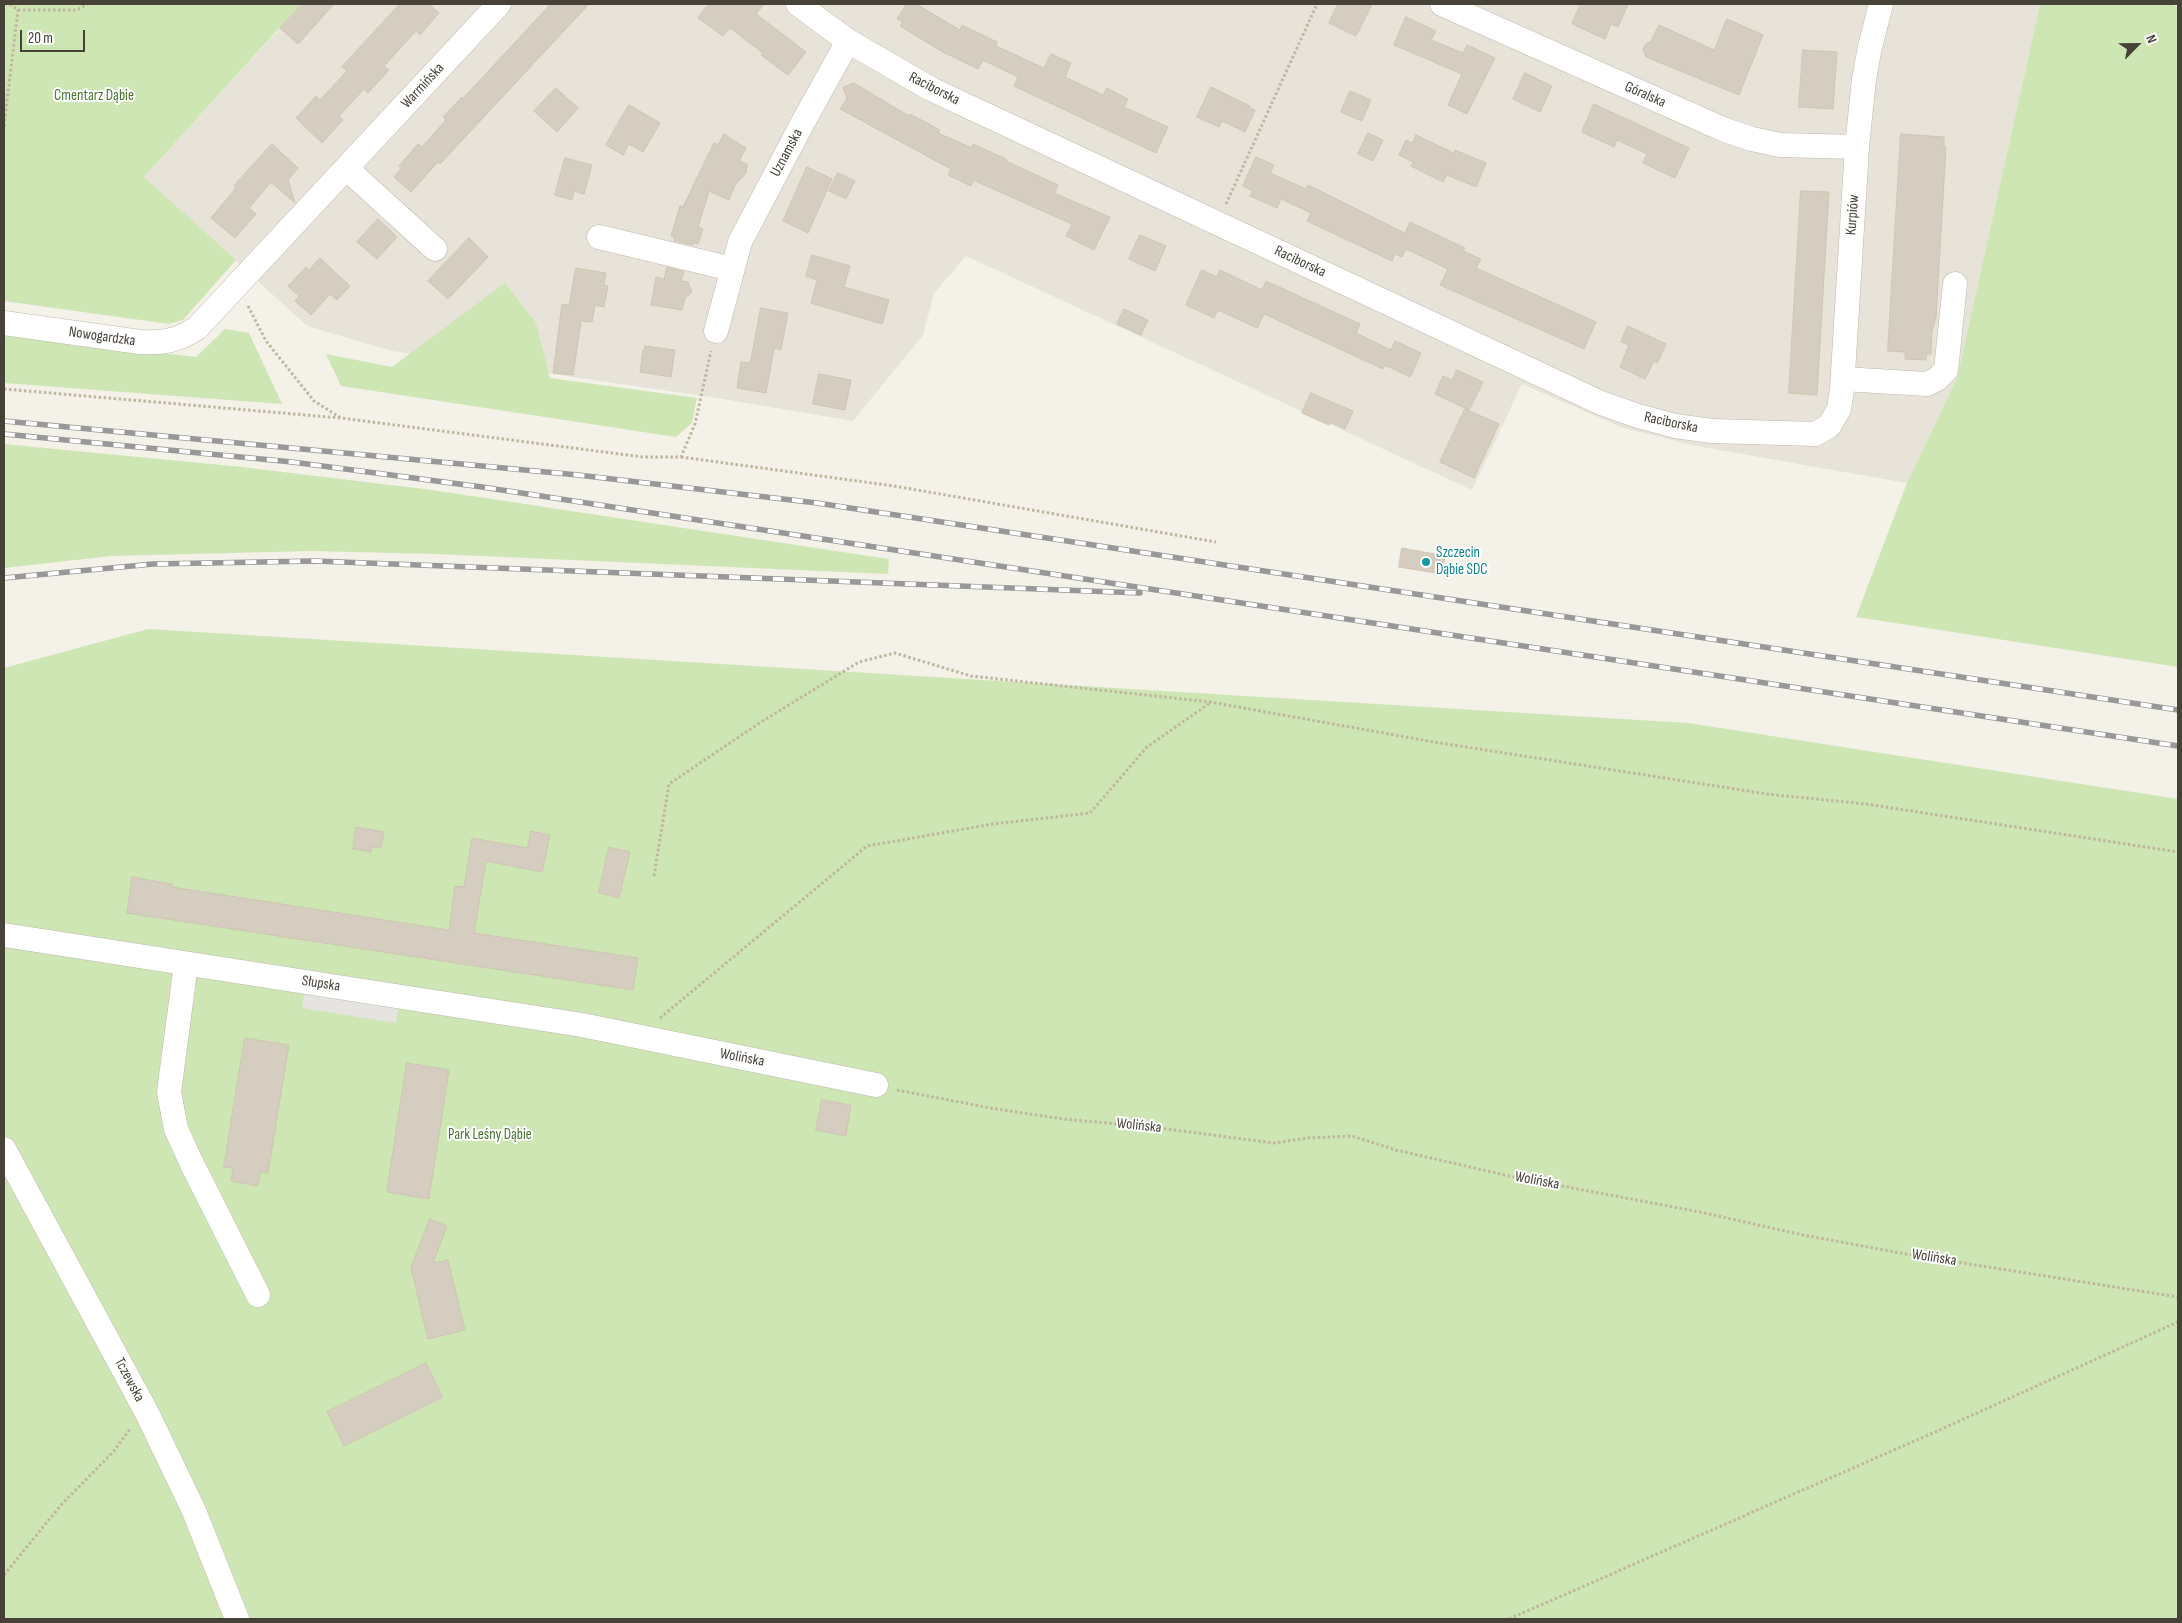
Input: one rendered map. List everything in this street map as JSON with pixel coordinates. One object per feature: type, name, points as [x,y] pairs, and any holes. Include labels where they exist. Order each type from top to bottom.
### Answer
[{"type":"street","name":"Warmińska","points":[[197,328],[499,4]]},
{"type":"street","name":"Raciborska","points":[[798,4],[848,41],[931,89],[1601,403],[1638,416],[1676,426],[1712,431],[1815,434],[1829,426]]},
{"type":"street","name":"Góralska","points":[[1442,4],[1695,118],[1752,140],[1780,144],[1858,147]]},
{"type":"street","name":"Kurpiów","points":[[1829,426],[1839,410],[1843,379],[1864,79],[1881,4]]},
{"type":"street","name":"Uznamska","points":[[716,331],[740,242],[848,41]]},
{"type":"street","points":[[346,168],[435,249]]},
{"type":"street","points":[[599,237],[732,269]]},
{"type":"street","points":[[1843,379],[1927,384],[1937,379],[1946,370],[1955,284]]},
{"type":"street","name":"Nowogardzka","points":[[4,323],[159,343],[181,339],[197,328]]},
{"type":"street","name":"Słupska","points":[[4,935],[563,1022],[637,1037]]},
{"type":"street","points":[[186,964],[170,1092],[176,1129],[258,1295]]},
{"type":"street","name":"Wolińska","points":[[637,1037],[885,1087]]},
{"type":"street","name":"Tczewska","points":[[4,1149],[147,1413],[198,1519],[236,1619]]},
{"type":"path","points":[[10,4],[18,10],[76,10],[88,4]]},
{"type":"path","points":[[1218,223],[1246,157],[1317,4]]},
{"type":"path","points":[[4,126],[18,10]]},
{"type":"path","points":[[237,285],[266,341],[314,401],[341,418]]},
{"type":"path","points":[[681,457],[696,424],[716,331]]},
{"type":"path","points":[[4,389],[341,418],[643,458],[681,457],[894,486],[1216,542]]},
{"type":"path","points":[[654,876],[669,784],[761,722],[859,662],[895,653],[971,676],[1210,702],[1434,742],[1738,790],[1866,804],[2178,852]]},
{"type":"path","points":[[637,1037],[867,846],[994,824],[1090,813],[1147,747],[1210,702]]},
{"type":"path","name":"Wolińska","points":[[885,1087],[990,1108],[1063,1119],[1151,1127],[1274,1143],[1307,1138],[1352,1136],[1396,1150],[1509,1176],[1700,1212],[1802,1235],[1906,1254],[2178,1297]]},
{"type":"path","points":[[1509,1619],[1935,1432],[2178,1322]]},
{"type":"path","points":[[4,1575],[61,1505],[147,1413]]},
{"type":"shaded area","points":[[302,4],[2040,4],[1957,378],[1907,483],[1691,445],[1621,427],[1522,384],[1472,490],[966,256],[934,293],[923,335],[853,421],[711,397],[392,351],[307,326],[144,177]]},
{"type":"shaded area","points":[[305,990],[398,1005],[396,1023],[302,1008]]},
{"type":"green space","name":"Cmentarz Dąbie","points":[[4,4],[301,4],[144,177],[236,260],[183,320],[169,324],[4,301]]},
{"type":"green space","points":[[2040,4],[2171,4],[2178,7],[2178,667],[1856,617],[1907,483],[1957,378]]},
{"type":"green space","points":[[505,283],[536,323],[550,378],[697,398],[692,423],[676,437],[341,386],[326,354],[392,367]]},
{"type":"green space","points":[[225,329],[249,333],[282,404],[4,383],[4,334],[196,357]]},
{"type":"green space","points":[[4,444],[242,467],[432,490],[889,559],[888,574],[436,554],[311,551],[111,556],[4,568]]},
{"type":"green space","name":"Park Leśny Dąbie","points":[[148,629],[1688,723],[2178,799],[2178,1619],[4,1619],[4,668]]},
{"type":"building","points":[[302,4],[334,4],[298,44],[280,28]]},
{"type":"building","points":[[400,4],[429,4],[439,13],[420,35],[416,31],[384,66],[389,70],[368,93],[364,89],[339,116],[343,120],[322,143],[296,118],[316,96],[320,100],[347,71],[342,67]]},
{"type":"building","points":[[551,4],[589,4],[440,164],[438,162],[411,192],[394,177],[402,168],[399,166],[418,144],[422,147],[446,120],[443,117]]},
{"type":"building","points":[[709,4],[764,4],[756,14],[806,52],[788,75],[730,28],[723,36],[698,18]]},
{"type":"building","points":[[907,4],[916,4],[960,30],[962,25],[997,42],[996,46],[1044,68],[1051,54],[1071,63],[1065,77],[1103,95],[1107,88],[1128,99],[1124,107],[1168,127],[1156,153],[1014,86],[1018,77],[983,60],[978,69],[941,51],[900,26],[903,22],[897,19]]},
{"type":"building","points":[[1338,4],[1372,4],[1356,36],[1329,23]]},
{"type":"building","points":[[1581,4],[1628,4],[1618,27],[1611,24],[1605,39],[1572,24]]},
{"type":"building","points":[[1406,17],[1436,31],[1431,40],[1463,53],[1467,45],[1495,58],[1467,114],[1448,105],[1462,74],[1394,45]]},
{"type":"building","points":[[1727,19],[1763,35],[1739,95],[1646,57],[1643,49],[1651,41],[1659,25],[1714,50]]},
{"type":"building","points":[[1803,50],[1837,52],[1833,109],[1799,107]]},
{"type":"building","points":[[1525,73],[1552,86],[1540,112],[1513,99]]},
{"type":"building","points":[[854,83],[909,116],[910,114],[940,130],[938,133],[972,148],[973,144],[1006,159],[1006,161],[1058,185],[1054,193],[1110,217],[1094,250],[1066,236],[1072,224],[973,180],[971,186],[948,175],[951,169],[840,109],[847,98],[843,88]]},
{"type":"building","points":[[1211,87],[1255,110],[1245,132],[1222,121],[1219,127],[1197,117]]},
{"type":"building","points":[[556,88],[578,108],[557,132],[534,111]]},
{"type":"building","points":[[1350,91],[1371,100],[1362,121],[1341,112]]},
{"type":"building","points":[[1594,104],[1689,148],[1675,178],[1643,163],[1647,154],[1617,140],[1614,147],[1582,132]]},
{"type":"building","points":[[629,105],[660,123],[643,152],[629,144],[623,155],[606,145]]},
{"type":"building","points":[[1368,133],[1383,140],[1373,161],[1358,154]]},
{"type":"building","points":[[724,134],[746,148],[739,161],[747,164],[746,173],[735,185],[729,200],[709,191],[698,227],[703,229],[698,244],[693,243],[692,245],[674,241],[675,237],[671,236],[680,206],[683,207],[714,143],[718,145]]},
{"type":"building","points":[[1901,134],[1944,137],[1944,147],[1946,147],[1936,318],[1932,331],[1931,354],[1926,354],[1926,360],[1905,359],[1905,352],[1888,351]]},
{"type":"building","points":[[1416,135],[1454,153],[1455,150],[1486,163],[1476,187],[1447,175],[1443,182],[1411,166],[1413,162],[1399,155],[1406,140],[1412,143]]},
{"type":"building","points":[[272,144],[298,168],[288,180],[295,203],[271,182],[249,208],[256,214],[235,238],[211,218],[236,188],[234,186]]},
{"type":"building","points":[[1256,157],[1274,165],[1270,173],[1306,189],[1308,185],[1405,233],[1410,222],[1465,248],[1463,251],[1481,259],[1476,268],[1596,322],[1584,349],[1440,285],[1448,269],[1406,249],[1402,257],[1395,254],[1392,261],[1307,221],[1311,213],[1281,199],[1277,208],[1250,196],[1253,191],[1243,186]]},
{"type":"building","points":[[565,158],[592,165],[584,194],[574,191],[572,200],[555,195]]},
{"type":"building","points":[[807,167],[832,179],[808,233],[783,221]]},
{"type":"building","points":[[838,173],[855,181],[846,199],[829,191]]},
{"type":"building","points":[[1801,191],[1829,192],[1817,395],[1789,393]]},
{"type":"building","points":[[378,219],[397,237],[377,259],[357,242]]},
{"type":"building","points":[[1140,235],[1166,246],[1155,271],[1129,259]]},
{"type":"building","points":[[469,238],[488,257],[448,299],[428,281]]},
{"type":"building","points":[[812,255],[850,266],[844,287],[889,300],[882,324],[811,303],[817,280],[806,276]]},
{"type":"building","points":[[320,258],[350,286],[337,300],[330,294],[311,315],[295,301],[299,296],[288,286],[306,267],[309,270]]},
{"type":"building","points":[[667,267],[684,272],[681,281],[688,282],[692,292],[685,298],[682,310],[651,305],[656,277],[664,279]]},
{"type":"building","points":[[576,268],[606,273],[604,285],[608,286],[604,307],[595,305],[592,322],[581,321],[573,375],[553,373],[562,304],[569,305]]},
{"type":"building","points":[[1202,270],[1217,277],[1220,270],[1262,290],[1266,281],[1360,324],[1356,333],[1391,350],[1395,341],[1421,353],[1410,377],[1385,365],[1383,369],[1264,314],[1257,328],[1218,310],[1214,318],[1186,305]]},
{"type":"building","points":[[761,308],[788,313],[781,350],[774,348],[766,393],[737,388],[741,362],[750,363]]},
{"type":"building","points":[[1124,309],[1148,320],[1141,335],[1117,324]]},
{"type":"building","points":[[1628,326],[1666,344],[1657,363],[1654,361],[1645,379],[1620,367],[1629,345],[1621,342]]},
{"type":"building","points":[[645,346],[675,350],[671,377],[640,372]]},
{"type":"building","points":[[1457,370],[1483,382],[1469,410],[1435,394],[1443,376],[1452,380]]},
{"type":"building","points":[[819,374],[851,380],[845,410],[813,404]]},
{"type":"building","points":[[1311,393],[1353,411],[1345,429],[1330,422],[1329,425],[1302,413]]},
{"type":"building","points":[[1465,409],[1499,424],[1474,478],[1440,462]]},
{"type":"building","points":[[1402,548],[1445,556],[1442,574],[1399,567]]},
{"type":"building","points":[[356,827],[384,832],[381,848],[372,847],[371,852],[353,849]]},
{"type":"building","points":[[531,831],[550,835],[542,872],[486,861],[474,933],[638,958],[633,990],[127,913],[132,877],[172,884],[172,887],[449,930],[455,886],[464,887],[472,838],[527,848]]},
{"type":"building","points":[[609,847],[630,852],[619,898],[599,893]]},
{"type":"building","points":[[245,1038],[289,1045],[268,1173],[260,1172],[258,1186],[231,1181],[233,1168],[224,1167]]},
{"type":"building","points":[[407,1063],[449,1070],[429,1199],[387,1192]]},
{"type":"building","points":[[822,1100],[851,1105],[846,1136],[816,1130]]},
{"type":"building","points":[[430,1219],[447,1226],[433,1263],[448,1260],[465,1330],[428,1339],[411,1268]]},
{"type":"building","points":[[426,1363],[443,1397],[344,1446],[327,1412]]},
{"type":"railway","points":[[4,421],[578,475],[817,503],[2178,710]]},
{"type":"railway","points":[[4,434],[292,462],[482,487],[2178,746]]},
{"type":"railway","points":[[4,578],[153,564],[315,561],[1140,593]]},
{"type":"place","name":"Szczecin Dąbie SDC","points":[[1426,562]]}]
